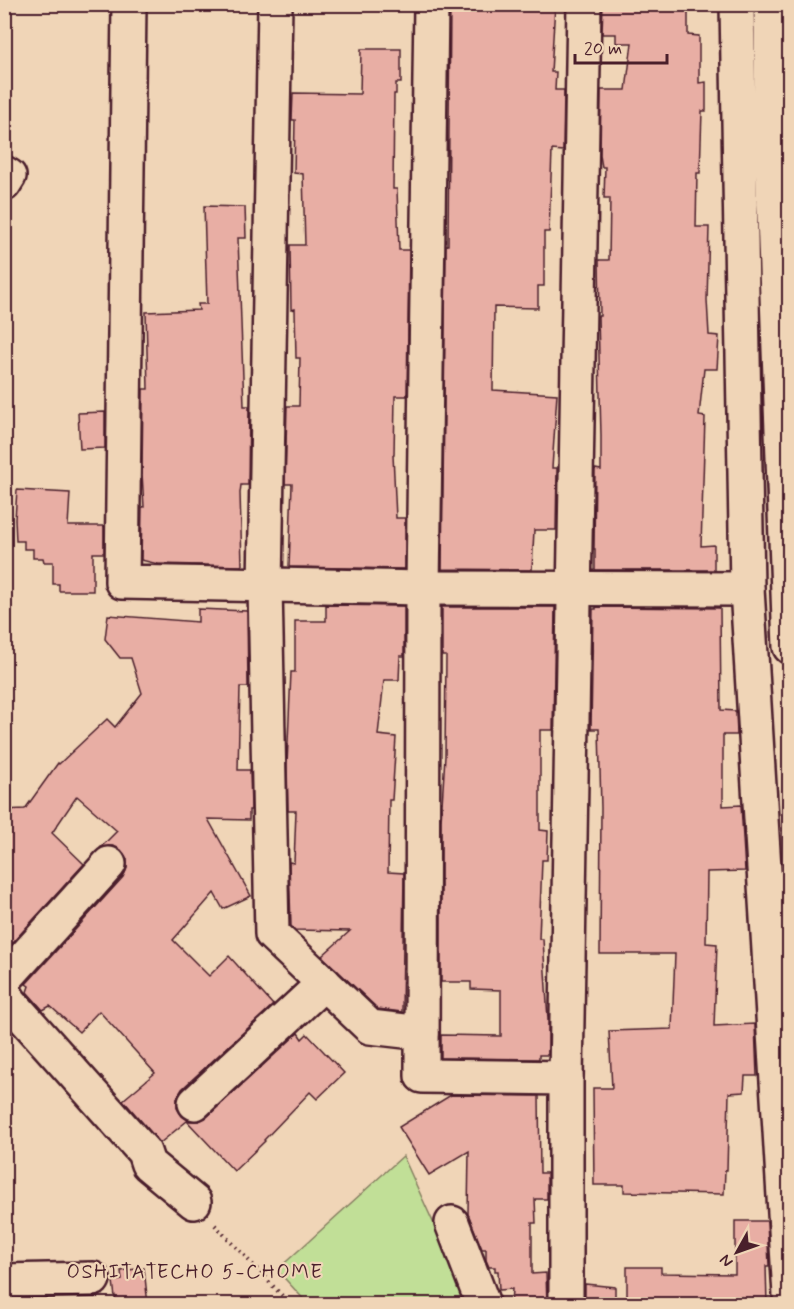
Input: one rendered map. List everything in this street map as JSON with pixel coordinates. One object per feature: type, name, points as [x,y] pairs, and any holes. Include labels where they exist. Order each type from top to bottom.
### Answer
[{"type":"street","points":[[129,4],[122,582],[423,588],[747,589]]},
{"type":"street","points":[[275,4],[265,586],[272,934],[370,1027],[422,1033]]},
{"type":"street","points":[[430,4],[423,588],[422,1076],[566,1078]]},
{"type":"street","points":[[566,1305],[566,1078],[584,4]]},
{"type":"street","points":[[737,4],[747,589],[789,1295]]},
{"type":"street","points":[[771,4],[771,134],[789,647]]},
{"type":"street","points":[[4,173],[9,176],[4,184]]},
{"type":"street","points":[[4,980],[109,864]]},
{"type":"street","points":[[195,1103],[324,983]]},
{"type":"street","points":[[4,992],[11,1003],[144,1152],[148,1164],[194,1202]]},
{"type":"street","points":[[452,1223],[483,1305]]},
{"type":"street","points":[[4,1281],[93,1278]]},
{"type":"path","points":[[194,1202],[290,1305]]},
{"type":"green space","points":[[403,1156],[468,1299],[464,1304],[308,1304],[277,1270]]},
{"type":"building","points":[[450,4],[555,4],[551,72],[556,72],[555,90],[564,90],[563,151],[552,150],[549,232],[544,232],[544,286],[538,286],[538,308],[494,307],[493,390],[557,394],[552,468],[557,468],[556,530],[534,530],[532,570],[442,569]]},
{"type":"building","points":[[603,4],[688,4],[688,35],[699,36],[699,83],[706,82],[706,111],[702,111],[696,227],[709,227],[707,300],[709,335],[719,336],[717,369],[704,369],[699,416],[705,417],[701,546],[714,545],[714,570],[595,570],[595,469],[601,470],[599,260],[609,260],[610,198],[604,198],[605,167],[602,167],[600,155],[601,90],[626,90],[632,43],[616,43],[616,34],[602,34]]},
{"type":"building","points":[[361,49],[401,49],[401,83],[396,83],[396,94],[394,94],[393,189],[397,189],[399,250],[409,250],[407,396],[395,396],[393,455],[396,518],[405,518],[405,569],[289,567],[292,484],[285,484],[287,406],[299,406],[300,358],[296,358],[295,309],[291,310],[290,245],[305,245],[303,174],[294,173],[293,93],[360,94]]},
{"type":"building","points":[[204,206],[245,207],[246,238],[238,238],[244,406],[249,406],[248,485],[241,485],[240,493],[242,566],[158,564],[141,560],[142,507],[144,507],[143,389],[148,389],[146,312],[199,310],[198,304],[207,304]]},
{"type":"building","points":[[105,412],[105,448],[80,449],[78,413]]},
{"type":"building","points":[[17,490],[70,493],[68,526],[104,526],[104,553],[93,553],[93,591],[59,591],[59,584],[53,584],[53,562],[44,562],[43,558],[33,558],[33,549],[24,549],[24,541],[16,541]]},
{"type":"building","points":[[326,605],[404,606],[404,656],[400,656],[399,680],[384,680],[378,735],[396,737],[392,800],[389,800],[388,872],[404,873],[402,1012],[378,1009],[322,956],[350,931],[295,930],[291,926],[289,862],[294,863],[296,811],[288,811],[287,765],[291,672],[295,672],[295,621],[326,621]]},
{"type":"building","points":[[442,607],[555,607],[553,730],[540,730],[540,830],[548,831],[547,860],[542,860],[539,939],[543,939],[548,1055],[539,1055],[539,1059],[441,1058],[441,1035],[501,1036],[501,990],[471,989],[471,982],[441,982],[441,821],[445,756],[446,656],[442,656]]},
{"type":"building","points":[[596,607],[720,608],[721,710],[736,711],[737,735],[723,735],[723,806],[741,805],[745,871],[707,872],[706,943],[717,944],[714,1026],[755,1024],[757,1076],[745,1076],[744,1092],[729,1093],[727,1170],[725,1170],[724,1194],[624,1192],[624,1185],[594,1185],[593,1088],[612,1088],[609,1031],[672,1029],[675,954],[600,954],[599,729],[591,729],[593,609]]},
{"type":"building","points":[[198,609],[247,611],[248,687],[240,687],[238,770],[250,770],[251,810],[249,810],[249,820],[208,819],[251,896],[223,909],[214,893],[173,940],[209,976],[229,956],[273,1005],[182,1089],[177,1098],[177,1108],[189,1121],[199,1121],[207,1117],[298,1033],[302,1039],[307,1034],[344,1073],[317,1099],[310,1092],[234,1171],[187,1121],[160,1143],[123,1100],[155,1073],[99,1011],[79,1032],[50,1006],[43,1010],[27,992],[29,986],[26,984],[123,877],[127,868],[127,859],[121,850],[112,846],[101,847],[117,831],[77,796],[52,833],[84,864],[4,952],[4,810],[25,809],[58,763],[107,719],[115,727],[142,693],[131,658],[120,658],[105,639],[108,615],[198,622]]},
{"type":"building","points":[[451,1095],[539,1096],[540,1173],[547,1173],[547,1199],[535,1199],[536,1223],[532,1223],[532,1274],[546,1273],[547,1305],[511,1305],[512,1289],[499,1290],[498,1271],[495,1271],[495,1267],[489,1267],[486,1260],[486,1249],[482,1249],[468,1214],[469,1151],[429,1175],[399,1127]]},
{"type":"building","points":[[735,1221],[767,1221],[769,1266],[766,1266],[767,1305],[676,1305],[676,1302],[627,1302],[627,1267],[661,1267],[661,1273],[735,1274]]},
{"type":"building","points":[[144,1268],[148,1305],[116,1305],[113,1281],[122,1280],[121,1271]]},
{"type":"building","points":[[585,1284],[615,1287],[615,1305],[585,1305]]},
{"type":"district","name":"OSHITATECHO 5-CHOME","points":[[195,1272]]}]
